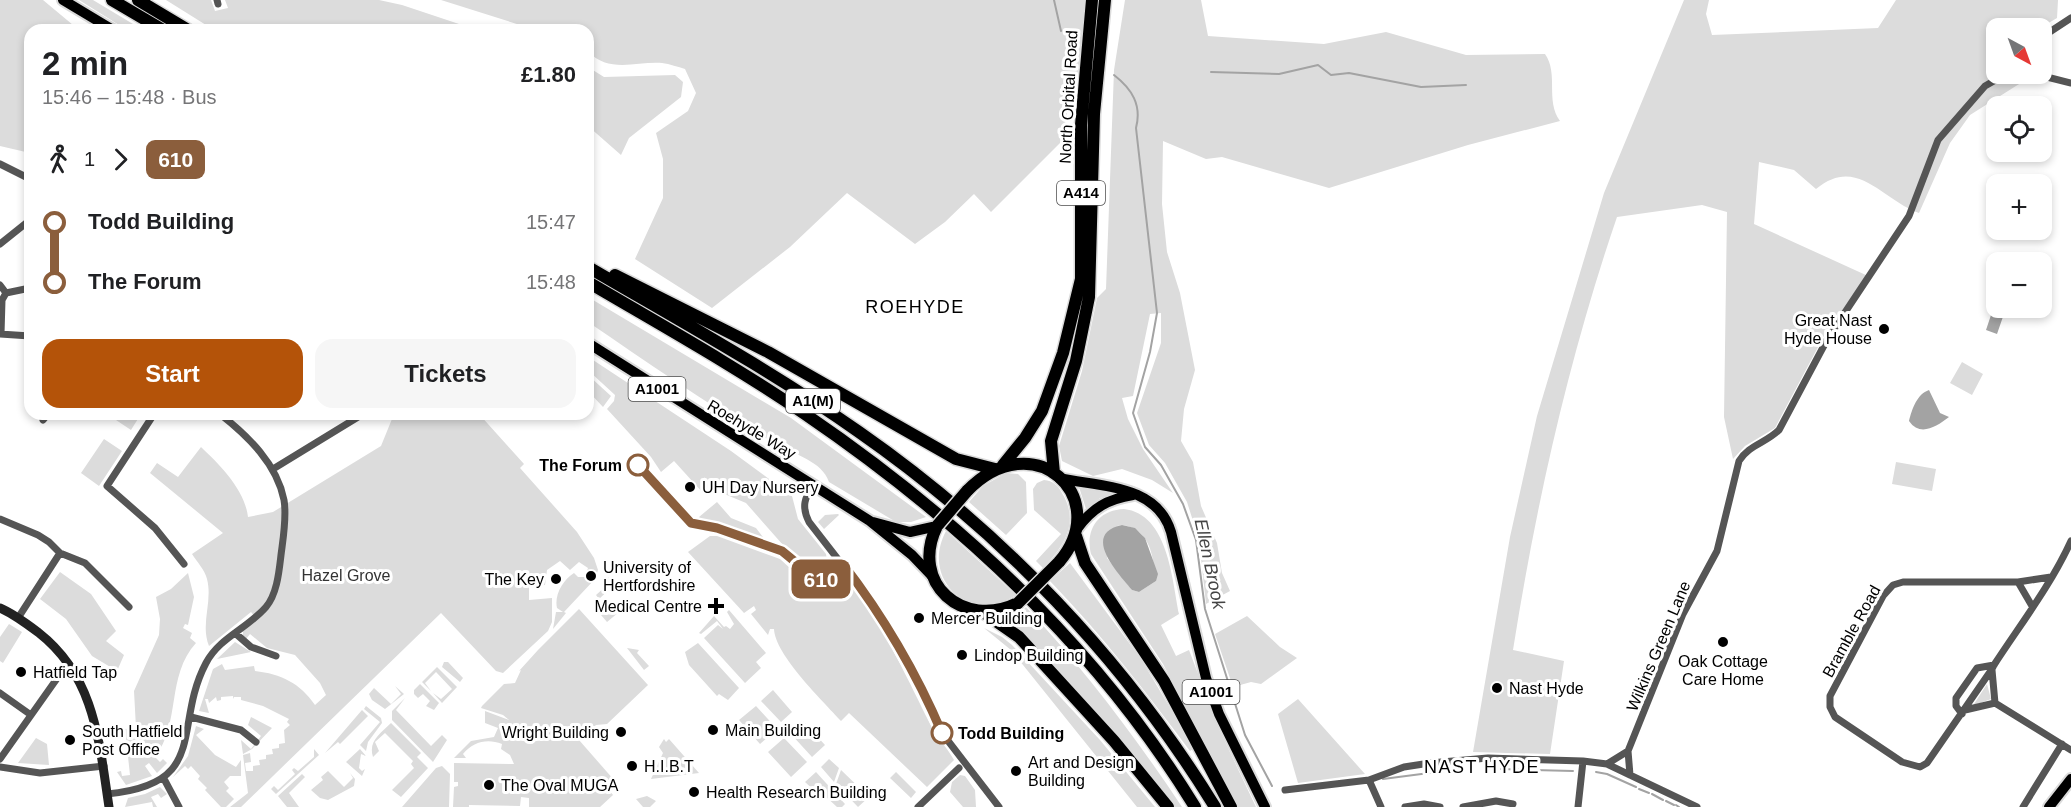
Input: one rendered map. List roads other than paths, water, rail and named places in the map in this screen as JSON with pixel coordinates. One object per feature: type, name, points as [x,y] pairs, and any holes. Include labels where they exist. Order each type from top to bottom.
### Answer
[{"type":"highway","points":[[112,0],[153,24]]},
{"type":"highway","points":[[138,0],[178,24]]},
{"type":"highway","name":"North Orbital Road","points":[[999,467],[1025,438],[1042,411],[1063,353],[1081,279],[1081,125],[1092,0]]},
{"type":"highway","name":"North Orbital Road","points":[[1057,476],[1051,441],[1076,361],[1089,297],[1094,114],[1105,0]]},
{"type":"highway","points":[[594,268],[648,290],[768,352],[956,459],[999,467],[1029,463],[1057,476],[1067,486],[1076,507],[1076,532],[1085,563],[1179,705],[1231,807]]},
{"type":"highway","name":"A1(M)","points":[[594,269],[814,402],[859,432],[965,515],[1018,563],[1086,633],[1138,696],[1215,807]]},
{"type":"highway","name":"A1(M)","points":[[594,286],[804,413],[885,472],[969,540],[1062,631],[1100,675],[1154,745],[1195,807]]},
{"type":"highway","points":[[999,467],[967,491],[937,526],[929,552],[933,577],[953,602],[983,612],[1018,637],[1114,741],[1168,807]]},
{"type":"highway","points":[[983,612],[996,611],[1018,603],[1059,562],[1076,532]]},
{"type":"main road","points":[[63,0],[102,24]]},
{"type":"main road","name":"Roehyde Way","points":[[594,347],[870,521],[912,555],[933,577]]},
{"type":"main road","name":"A1001","points":[[1057,476],[1116,488],[1137,495],[1157,506],[1168,522],[1206,678],[1219,714],[1264,807]]},
{"type":"main road","points":[[1076,532],[1087,516],[1100,506],[1114,498],[1137,495]]},
{"type":"main road","name":"Roehyde Way","points":[[870,521],[910,532],[937,526]]},
{"type":"main road","points":[[2049,807],[2071,779]]},
{"type":"street","points":[[2052,30],[2071,18]]},
{"type":"street","points":[[2052,78],[2071,83]]},
{"type":"street","name":"Wilkins Green Lane","points":[[1630,775],[1628,751],[1683,614],[1717,551],[1739,461],[1746,449],[1772,437],[1779,430],[1828,338],[1909,216],[1938,140],[1988,84]]},
{"type":"street","points":[[0,164],[24,176]]},
{"type":"street","points":[[0,244],[24,225]]},
{"type":"street","points":[[0,285],[6,293]]},
{"type":"street","points":[[24,289],[6,293],[2,300],[0,334],[24,336]]},
{"type":"street","points":[[149,420],[107,486],[155,528],[184,564]]},
{"type":"street","points":[[107,794],[141,789],[163,777],[183,750],[201,673],[207,661],[217,648],[266,607],[275,590],[282,540],[284,501],[273,469],[237,427],[228,420]]},
{"type":"street","points":[[273,469],[353,420]]},
{"type":"street","points":[[813,484],[804,501],[803,511],[808,522],[878,612],[921,686],[942,733],[999,807]]},
{"type":"street","points":[[0,519],[38,535],[60,553],[85,563],[129,607]]},
{"type":"street","name":"Bramble Road","points":[[2051,577],[2018,582],[1904,582],[1893,585],[1883,596],[1829,703],[1835,717],[1902,762],[1920,767],[1931,759],[2051,577],[2071,541]]},
{"type":"street","points":[[18,618],[60,553]]},
{"type":"street","points":[[2018,582],[2032,606]]},
{"type":"street","points":[[0,608],[47,639],[70,665],[84,689],[94,715],[109,807]]},
{"type":"street","points":[[235,633],[251,646],[276,656]]},
{"type":"street","points":[[0,759],[63,670],[70,665]]},
{"type":"street","points":[[1993,667],[1995,703]]},
{"type":"street","name":"Bramble Road","points":[[1963,712],[1956,706],[1956,698],[1977,668],[1993,667]]},
{"type":"street","points":[[0,693],[31,715]]},
{"type":"street","points":[[1963,712],[1995,703],[2071,750]]},
{"type":"street","points":[[191,717],[241,730],[256,742]]},
{"type":"street","points":[[2023,807],[2062,744]]},
{"type":"street","points":[[1607,764],[1628,751]]},
{"type":"street","points":[[1285,790],[1369,780],[1404,766],[1488,758],[1583,761],[1607,764],[1697,807]]},
{"type":"street","points":[[1578,807],[1583,761]]},
{"type":"street","points":[[0,767],[40,773],[104,766]]},
{"type":"street","points":[[918,807],[959,768]]},
{"type":"street","points":[[163,777],[179,807]]},
{"type":"street","points":[[1369,780],[1380,807]]},
{"type":"street","points":[[1463,807],[1496,801],[1514,804]]},
{"type":"street","points":[[1405,807],[1424,804],[1440,807]]},
{"type":"waterway","name":"Ellen Brook","points":[[1054,0],[1061,31]]},
{"type":"waterway","points":[[1211,72],[1279,74],[1318,65],[1331,75],[1349,73],[1421,87],[1466,85]]},
{"type":"waterway","name":"Ellen Brook","points":[[1114,75],[1126,86],[1134,98],[1138,112],[1136,128],[1157,313],[1150,352],[1133,413],[1145,447],[1161,465],[1183,504],[1196,540],[1205,609],[1245,735],[1272,786]]},
{"type":"waterway","name":"Ellen Brook","points":[[1383,779],[1460,769]]},
{"type":"waterway","name":"Ellen Brook","points":[[1501,769],[1573,771]]},
{"type":"waterway","name":"Ellen Brook","points":[[1596,772],[1607,774],[1636,787]]},
{"type":"waterway","name":"Ellen Brook","points":[[1639,789],[1649,793]]},
{"type":"waterway","name":"Ellen Brook","points":[[1652,794],[1663,800]]},
{"type":"waterway","name":"Ellen Brook","points":[[1666,801],[1674,805]]},
{"type":"place","name":"Great Nast Hyde House","points":[[1884,329]]},
{"type":"place","name":"The Forum","points":[[638,465]]},
{"type":"place","name":"UH Day Nursery","points":[[690,487]]},
{"type":"place","name":"University of Hertfordshire","points":[[591,576]]},
{"type":"place","name":"The Key","points":[[556,579]]},
{"type":"place","name":"Medical Centre","points":[[716,606]]},
{"type":"place","name":"Mercer Building","points":[[919,618]]},
{"type":"place","name":"Oak Cottage Care Home","points":[[1723,642]]},
{"type":"place","name":"Lindop Building","points":[[962,655]]},
{"type":"place","name":"Hatfield Tap","points":[[21,672]]},
{"type":"place","name":"Nast Hyde","points":[[1497,688]]},
{"type":"place","name":"Main Building","points":[[713,730]]},
{"type":"place","name":"Wright Building","points":[[621,732]]},
{"type":"place","name":"Todd Building","points":[[942,733]]},
{"type":"place","name":"South Hatfield Post Office","points":[[70,740]]},
{"type":"place","name":"H.I.B.T","points":[[632,766]]},
{"type":"place","name":"Art and Design Building","points":[[1016,771]]},
{"type":"place","name":"The Oval MUGA","points":[[489,785]]},
{"type":"place","name":"Health Research Building","points":[[694,792]]},
{"type":"district","name":"ROEHYDE","points":[[915,307]]},
{"type":"district","name":"NAST HYDE","points":[[1482,767]]},
{"type":"park label","name":"Hazel Grove","points":[[346,575]]}]
